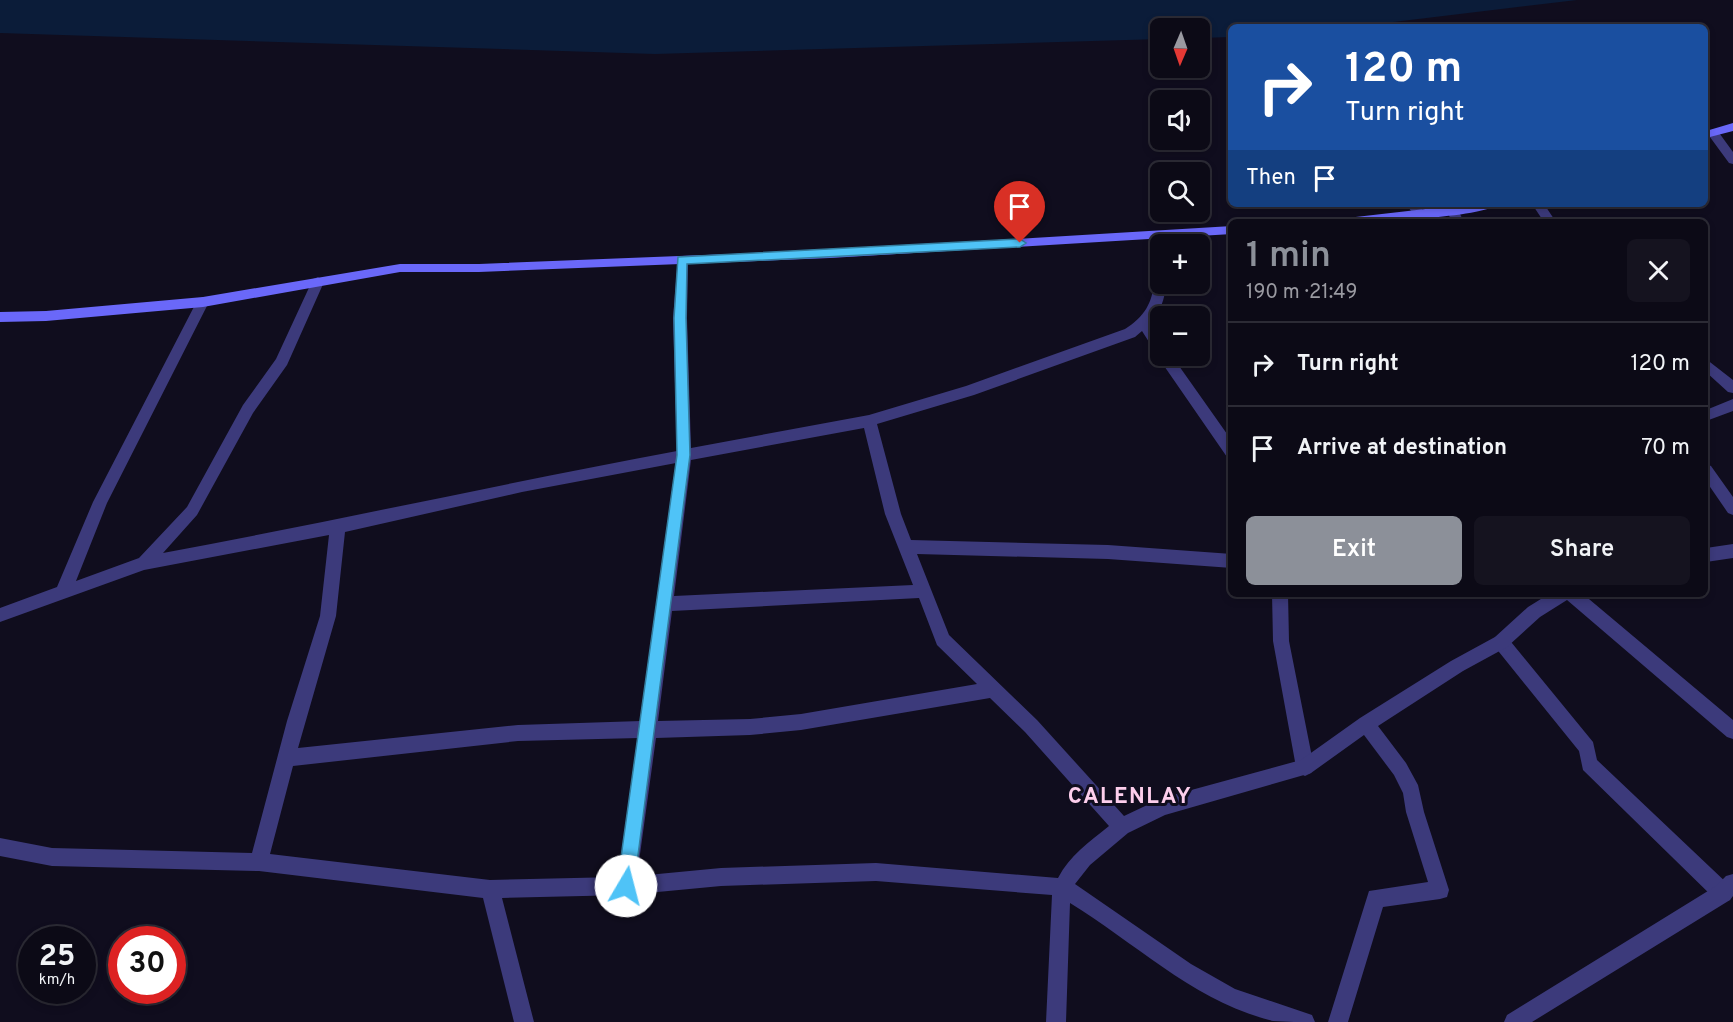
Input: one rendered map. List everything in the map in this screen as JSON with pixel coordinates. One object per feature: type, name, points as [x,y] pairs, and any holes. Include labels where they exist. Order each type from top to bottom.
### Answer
[{"type":"street","points":[[1733,127],[1709,134],[1733,160]]},
{"type":"street","points":[[1414,207],[1420,215]]},
{"type":"street","points":[[1382,219],[1420,215],[1455,217],[1483,207]]},
{"type":"street","points":[[0,317],[46,316],[203,302],[400,268],[682,260],[1228,230]]},
{"type":"street","points":[[626,886],[684,455],[680,318],[682,260]]},
{"type":"street","points":[[144,563],[192,511],[248,409],[282,361],[318,282]]},
{"type":"street","points":[[0,615],[144,563],[338,527],[483,494],[869,421],[969,391],[1130,333],[1144,324],[1156,307],[1159,294]]},
{"type":"street","points":[[63,593],[104,494],[203,302]]},
{"type":"street","points":[[1144,324],[1150,333]]},
{"type":"street","points":[[1172,366],[1228,447]]},
{"type":"street","points":[[1708,366],[1733,388]]},
{"type":"street","points":[[1708,415],[1733,405]]},
{"type":"street","points":[[869,421],[893,514],[925,591],[942,640],[1031,726],[1122,827]]},
{"type":"street","points":[[1708,473],[1733,509]]},
{"type":"street","points":[[259,862],[328,616],[338,527]]},
{"type":"street","points":[[905,547],[1108,552],[1228,561]]},
{"type":"street","points":[[1708,555],[1733,551]]},
{"type":"street","points":[[665,604],[925,591]]},
{"type":"street","points":[[1280,597],[1281,640],[1305,767]]},
{"type":"street","points":[[1056,1022],[1060,908],[1063,888],[1071,872],[1083,858],[1122,827],[1162,807],[1305,767],[1366,724],[1457,666],[1501,642],[1534,612],[1558,597]]},
{"type":"street","points":[[1575,597],[1733,731]]},
{"type":"street","points":[[1501,642],[1587,748],[1589,764],[1728,888],[1514,1022]]},
{"type":"street","points":[[287,758],[518,733],[649,728],[721,729],[801,722],[994,689]]},
{"type":"street","points":[[1338,1022],[1376,898],[1440,890],[1415,812],[1412,791],[1400,769],[1366,724]]},
{"type":"street","points":[[0,848],[52,857],[259,862],[490,889],[626,886],[721,877],[876,872],[1041,884],[1063,888],[1184,971],[1231,997],[1305,1022]]},
{"type":"street","points":[[490,889],[524,1022]]},
{"type":"water","points":[[0,0],[1577,0],[1377,24],[1228,24],[1228,37],[1210,38],[1210,18],[1150,18],[1150,39],[655,54],[0,33]]},
{"type":"district","name":"CALENLAY","points":[[1130,795]]},
{"type":"route","points":[[626,886],[684,455],[680,318],[682,260],[1020,243]]}]
